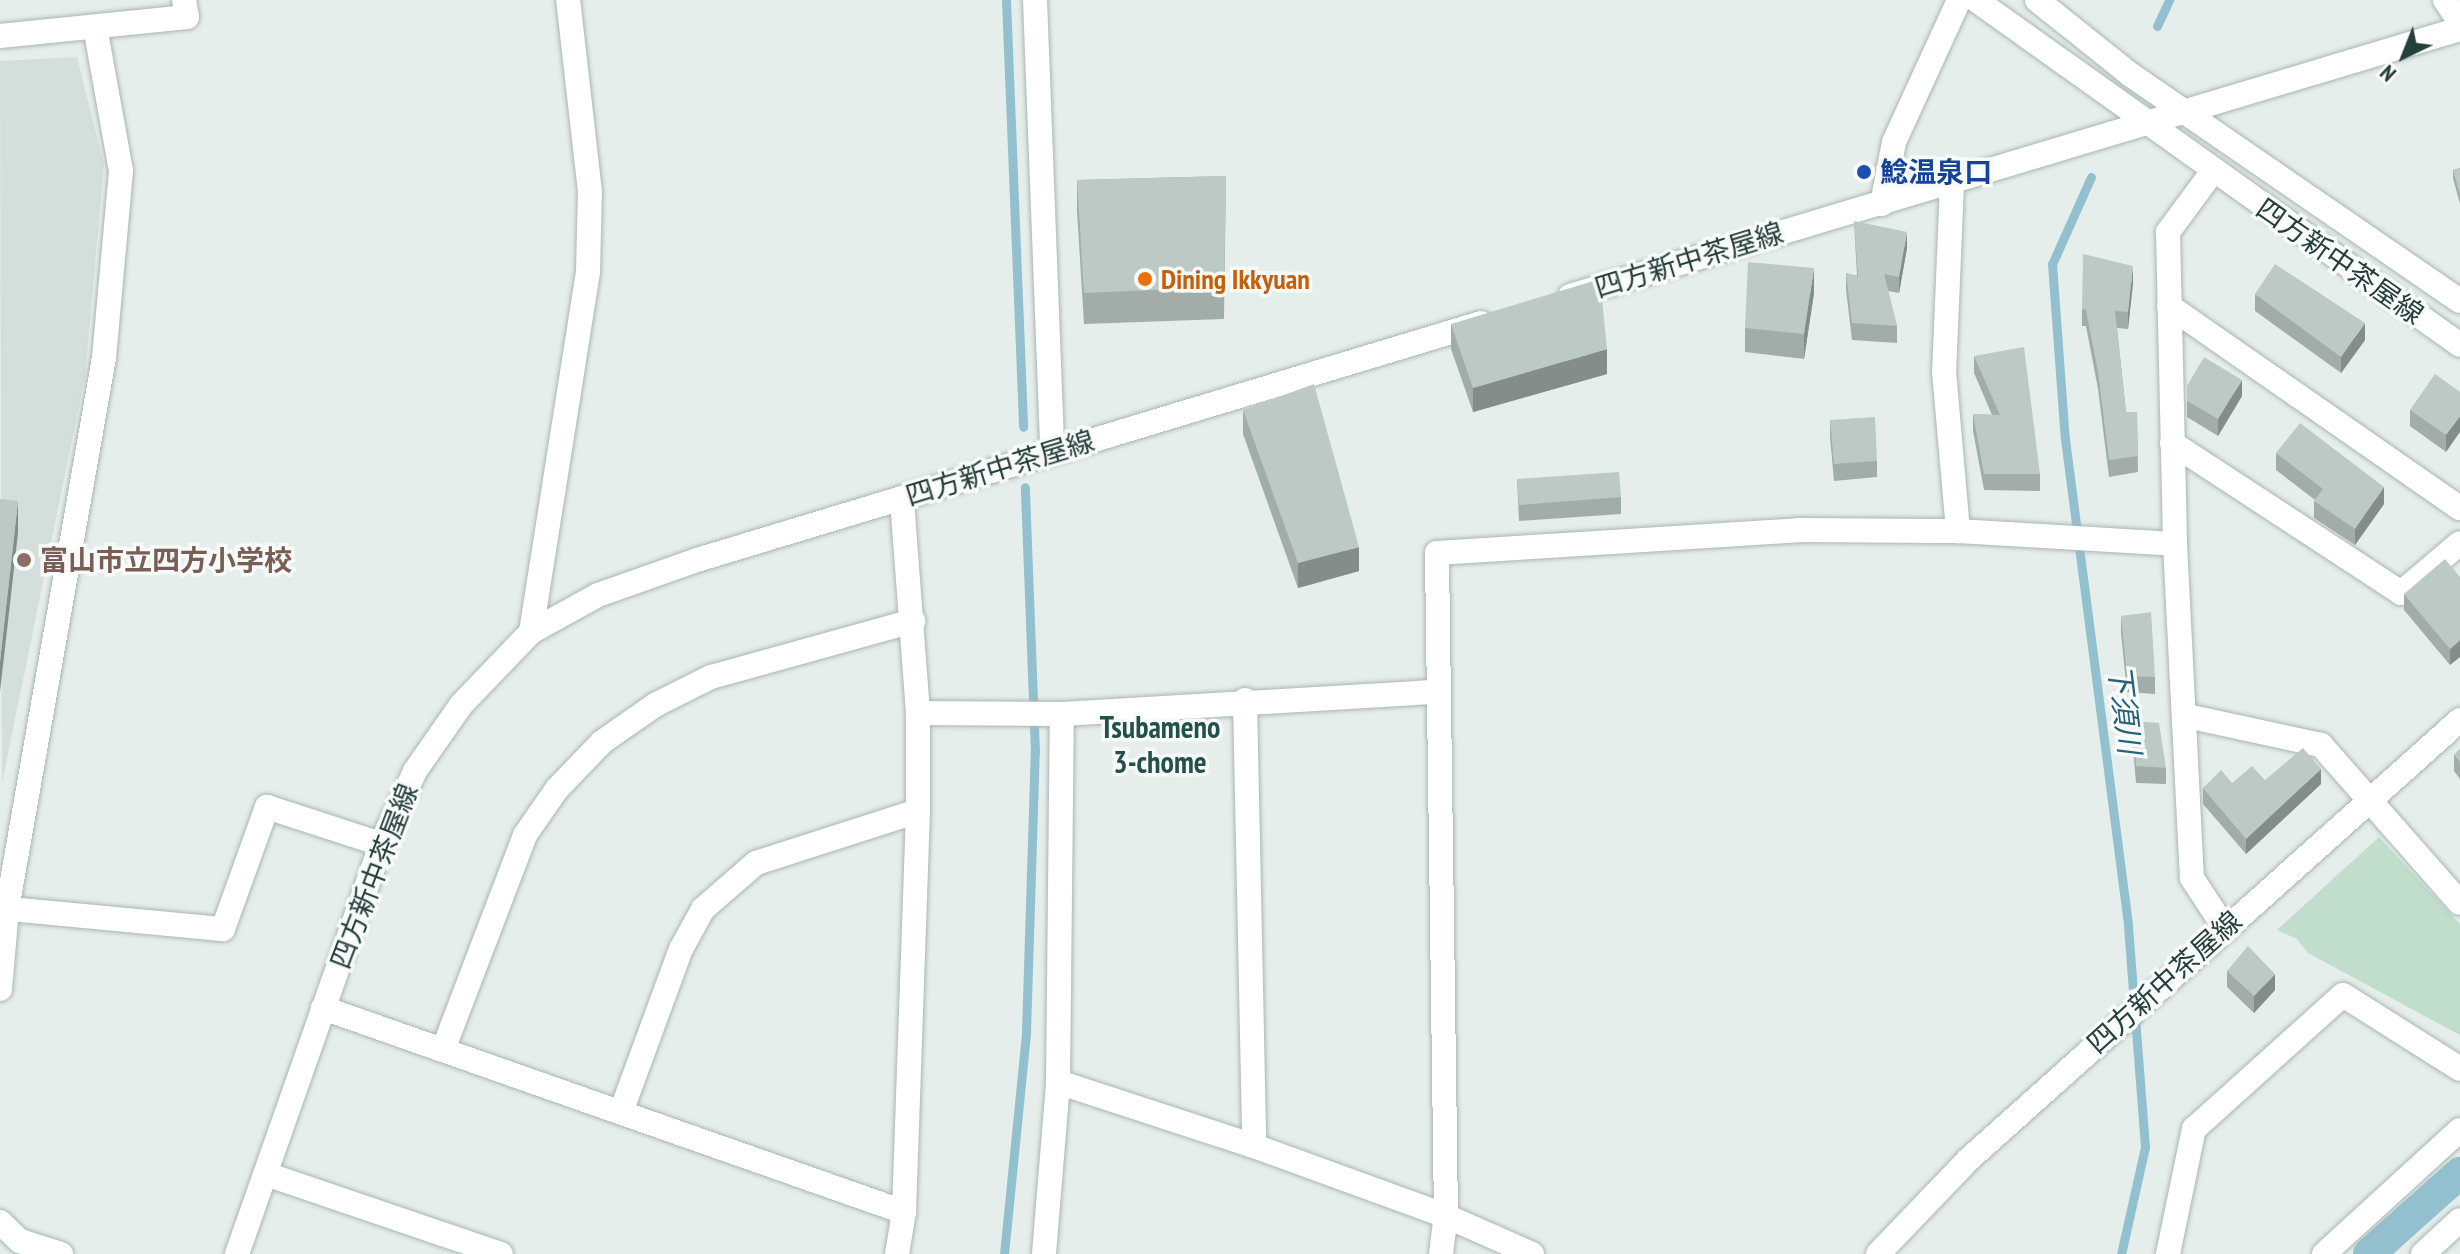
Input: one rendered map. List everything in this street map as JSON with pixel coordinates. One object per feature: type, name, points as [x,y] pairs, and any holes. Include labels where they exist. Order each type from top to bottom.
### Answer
[{"type":"street","points":[[0,36],[187,17],[184,0]]},
{"type":"street","points":[[531,632],[588,272],[590,192],[568,0]]},
{"type":"street","points":[[1035,0],[1052,452]]},
{"type":"street","points":[[1882,204],[1894,142],[1959,0]]},
{"type":"street","points":[[1976,0],[2143,121]]},
{"type":"street","points":[[2037,0],[2181,109]]},
{"type":"street","points":[[2445,0],[2460,22]]},
{"type":"street","points":[[0,989],[3,909],[104,358],[121,171],[95,27]]},
{"type":"street","name":"四方新中茶屋線","points":[[1539,305],[1952,184],[2181,109],[2460,29]]},
{"type":"street","name":"四方新中茶屋線","points":[[2181,109],[2460,301]]},
{"type":"street","name":"四方新中茶屋線","points":[[2143,121],[2460,345]]},
{"type":"street","points":[[2213,171],[2168,232],[2169,306],[2175,544],[2187,716],[2192,878],[2224,927]]},
{"type":"street","points":[[1952,184],[1944,371],[1958,531]]},
{"type":"street","points":[[2169,306],[2460,508]]},
{"type":"street","name":"四方新中茶屋線","points":[[237,1254],[381,844],[415,771],[452,718],[531,632],[598,595],[902,498],[1509,314]]},
{"type":"street","points":[[2172,443],[2401,593],[2460,543]]},
{"type":"street","points":[[897,1254],[904,1212],[918,811],[918,713],[902,498]]},
{"type":"street","points":[[1441,1254],[1446,1216],[1435,692],[1437,553],[1798,530],[1958,531],[2175,544]]},
{"type":"street","points":[[443,1050],[525,835],[557,789],[602,742],[655,705],[711,677],[913,621]]},
{"type":"street","points":[[918,713],[1062,714],[1245,700],[1435,692]]},
{"type":"street","points":[[1245,700],[1254,1146]]},
{"type":"street","points":[[1044,1254],[1058,1082],[1062,714]]},
{"type":"street","points":[[2187,716],[2321,745],[2457,895]]},
{"type":"street","name":"四方新中茶屋線","points":[[1878,1254],[1968,1160],[2224,927],[2460,720]]},
{"type":"street","points":[[3,909],[223,929],[267,807],[381,844]]},
{"type":"street","points":[[621,1112],[681,949],[703,909],[756,863],[918,811]]},
{"type":"street","points":[[2168,1254],[2194,1129],[2343,995],[2460,1069]]},
{"type":"street","points":[[323,1008],[904,1212]]},
{"type":"street","points":[[1058,1082],[1254,1146],[1446,1216],[1532,1254]]},
{"type":"street","points":[[2324,1254],[2460,1130]]},
{"type":"street","points":[[266,1174],[501,1254]]},
{"type":"street","points":[[2423,1254],[2460,1220]]},
{"type":"street","points":[[0,1222],[20,1241],[61,1254]]},
{"type":"shaded area","name":"富山市立四方小学校","points":[[77,57],[104,165],[85,376],[2,783],[0,61]]},
{"type":"green space","points":[[2379,837],[2460,924],[2460,1035],[2308,953],[2297,939],[2277,930]]},
{"type":"building","points":[[2460,168],[2460,195],[2453,170]]},
{"type":"building","points":[[1226,176],[1224,287],[1084,293],[1077,180]]},
{"type":"building","points":[[1854,221],[1907,232],[1899,277],[1884,274],[1897,326],[1852,323],[1846,273],[1858,277]]},
{"type":"building","points":[[2083,254],[2133,266],[2128,312],[2115,311],[2126,412],[2137,412],[2138,456],[2109,460],[2098,372],[2086,310],[2082,309]]},
{"type":"building","points":[[1748,262],[1814,268],[1804,334],[1745,328]]},
{"type":"building","points":[[2275,264],[2365,323],[2341,357],[2255,294]]},
{"type":"building","points":[[1600,279],[1607,349],[1473,388],[1451,324]]},
{"type":"building","points":[[2024,347],[2040,474],[1984,474],[1973,414],[2000,415],[1974,356]]},
{"type":"building","points":[[2204,357],[2242,380],[2218,419],[2187,401],[2187,386]]},
{"type":"building","points":[[2435,374],[2460,392],[2460,416],[2446,435],[2410,410]]},
{"type":"building","points":[[1314,384],[1359,547],[1298,563],[1243,410]]},
{"type":"building","points":[[1875,417],[1877,461],[1834,464],[1830,420]]},
{"type":"building","points":[[2300,423],[2384,487],[2355,529],[2314,501],[2323,489],[2276,453]]},
{"type":"building","points":[[1619,472],[1621,497],[1519,505],[1517,479]]},
{"type":"building","points":[[0,499],[18,501],[0,661]]},
{"type":"building","points":[[2445,559],[2460,577],[2460,640],[2450,649],[2404,594]]},
{"type":"building","points":[[2151,612],[2155,677],[2127,676],[2121,616]]},
{"type":"building","points":[[2132,721],[2159,723],[2166,768],[2136,766]]},
{"type":"building","points":[[2303,748],[2321,769],[2246,839],[2203,788],[2221,770],[2232,783],[2252,766],[2265,780]]},
{"type":"building","points":[[2248,946],[2275,974],[2254,996],[2227,971]]},
{"type":"waterway","points":[[1006,0],[1023,427]]},
{"type":"waterway","name":"下須川","points":[[2157,26],[2169,0]]},
{"type":"waterway","name":"下須川","points":[[2091,177],[2052,264],[2065,439],[2128,926],[2145,1147],[2121,1254]]},
{"type":"waterway","points":[[1004,1254],[1026,1032],[1035,752],[1025,487]]},
{"type":"waterway","points":[[2369,1254],[2460,1173]]},
{"type":"place","name":"鯰温泉口","points":[[1864,172]]},
{"type":"place","name":"Dining Ikkyuan","points":[[1145,279]]},
{"type":"place","name":"富山市立四方小学校","points":[[24,560]]},
{"type":"district","name":"Tsubameno 3-chome","points":[[1160,744]]}]
